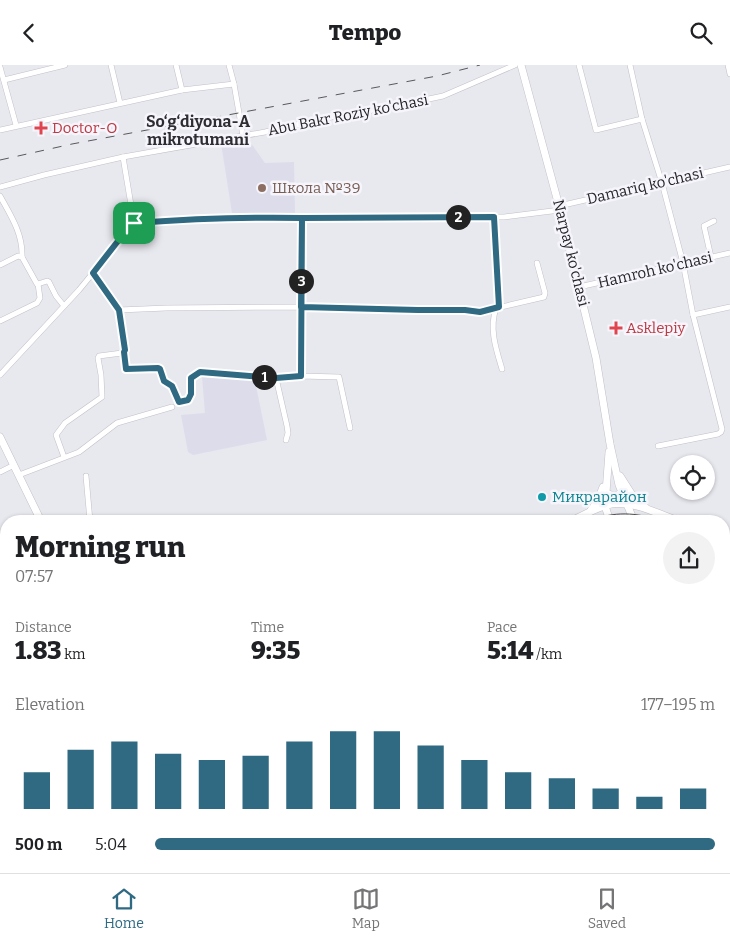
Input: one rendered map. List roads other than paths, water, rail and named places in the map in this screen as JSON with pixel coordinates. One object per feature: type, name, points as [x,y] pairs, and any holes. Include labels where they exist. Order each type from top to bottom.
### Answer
[{"type":"main road","name":"Narpay ko'chasi","points":[[521,65],[560,208],[596,358],[615,468],[622,493],[632,515]]},
{"type":"main road","points":[[0,437],[38,515]]},
{"type":"main road","name":"Narpay ko'chasi","points":[[609,515],[605,505],[605,493],[610,444]]},
{"type":"main road","points":[[615,468],[634,498],[650,511]]},
{"type":"main road","points":[[587,514],[601,495],[607,475]]},
{"type":"main road","points":[[605,493],[615,496],[622,493]]},
{"type":"main road","points":[[587,514],[605,505],[627,504],[661,515]]},
{"type":"street","points":[[4,80],[65,65]]},
{"type":"street","points":[[112,65],[120,103]]},
{"type":"street","points":[[176,65],[182,90]]},
{"type":"street","points":[[229,65],[243,136]]},
{"type":"street","name":"Abu Bakr Roziy ko'chasi","points":[[0,187],[123,157],[443,97],[515,65]]},
{"type":"street","points":[[579,65],[596,130],[642,119]]},
{"type":"street","points":[[630,65],[642,119],[662,183],[683,263],[693,315],[722,429],[718,434],[658,446]]},
{"type":"street","points":[[728,65],[730,74]]},
{"type":"street","points":[[0,67],[16,125]]},
{"type":"street","points":[[0,129],[182,90],[234,84]]},
{"type":"street","points":[[0,97],[8,94]]},
{"type":"street","points":[[0,375],[64,306],[134,223],[123,157]]},
{"type":"street","name":"Damariq ko'chasi","points":[[134,223],[244,218],[504,217],[560,208],[730,167]]},
{"type":"street","points":[[0,196],[18,231],[22,247],[22,257],[38,284],[40,298],[37,303],[0,321]]},
{"type":"street","points":[[494,217],[498,308],[493,316],[493,325],[495,343],[502,369]]},
{"type":"street","points":[[301,376],[302,218]]},
{"type":"street","points":[[711,257],[704,226],[714,221]]},
{"type":"street","name":"Hamroh ko'chasi","points":[[579,287],[730,253]]},
{"type":"street","points":[[0,265],[18,256],[22,257]]},
{"type":"street","points":[[119,310],[301,307],[465,310],[480,312],[544,297],[537,263]]},
{"type":"street","points":[[93,273],[119,310],[126,369],[160,369],[164,381],[172,386],[179,402],[188,400],[191,394],[191,378],[200,372],[276,378],[301,376],[339,377],[350,428]]},
{"type":"street","points":[[38,284],[49,282],[64,306]]},
{"type":"street","points":[[693,315],[730,307]]},
{"type":"street","points":[[64,457],[56,435],[65,423],[102,397],[99,356],[124,352]]},
{"type":"street","points":[[276,378],[287,426],[286,440]]},
{"type":"street","points":[[18,475],[79,451],[117,423],[172,407]]},
{"type":"street","points":[[0,471],[14,465]]},
{"type":"street","points":[[86,476],[89,515]]},
{"type":"tram line","points":[[612,515],[638,515]]},
{"type":"railway","points":[[0,160],[72,144],[437,76],[480,65]]},
{"type":"place","name":"Doctor-O","points":[[41,128]]},
{"type":"place","name":"Школа №39","points":[[262,188]]},
{"type":"place","name":"Asklepiy","points":[[616,328]]},
{"type":"place","name":"Микрарайон","points":[[542,497]]},
{"type":"district","name":"So‘g‘diyona-А mikrotumani","points":[[198,130]]}]
